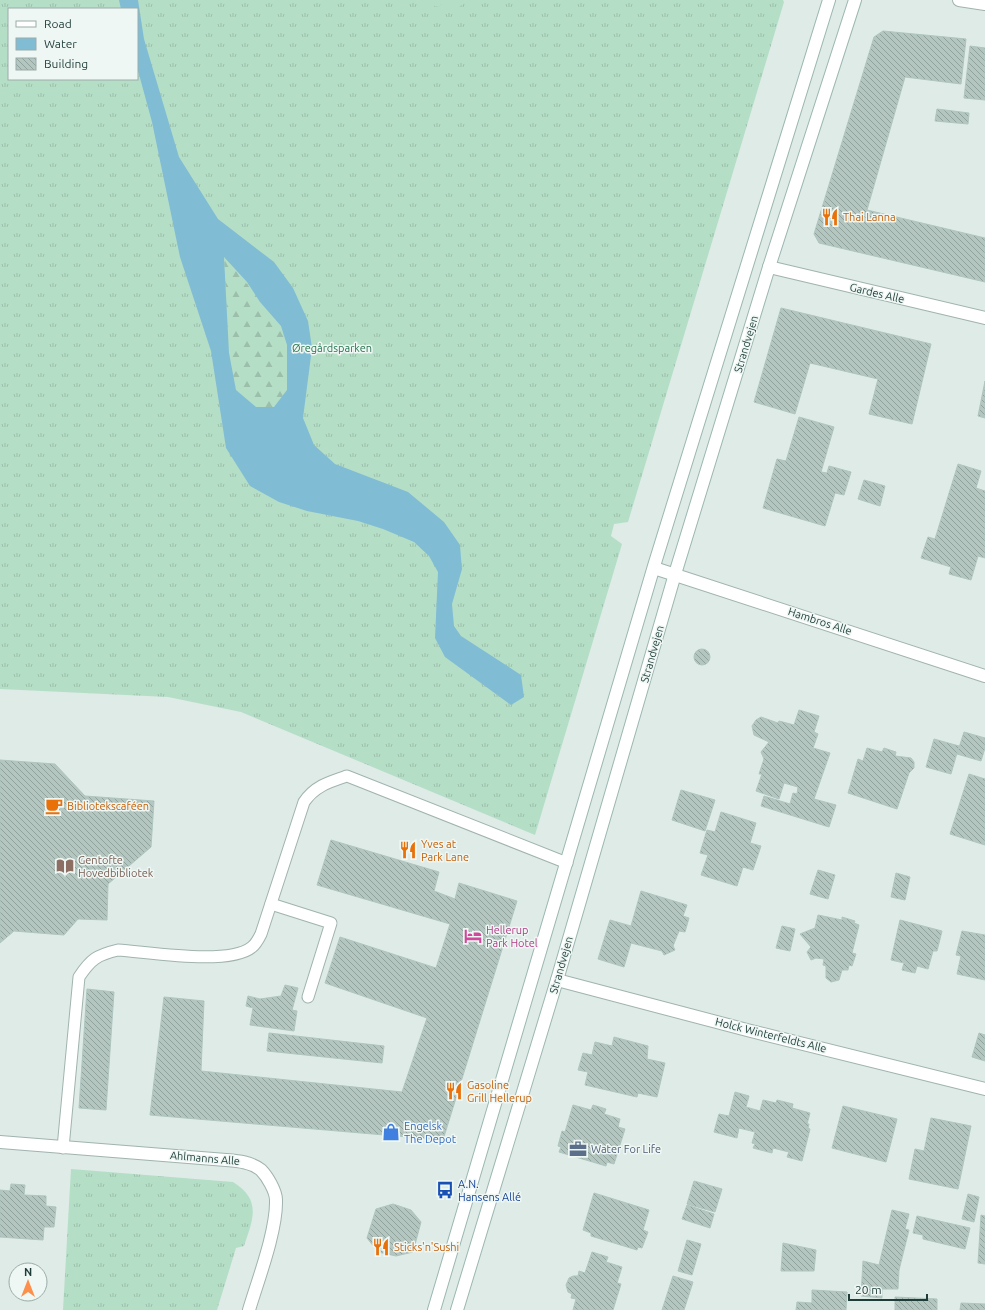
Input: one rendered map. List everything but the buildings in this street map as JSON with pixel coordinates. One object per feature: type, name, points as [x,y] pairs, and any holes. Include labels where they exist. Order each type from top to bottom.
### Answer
[{"type":"main road","name":"Strandvejen","points":[[434,1310],[654,568],[829,0]]},
{"type":"main road","name":"Strandvejen","points":[[457,1310],[557,980],[675,574],[769,267],[855,0]]},
{"type":"main road","points":[[959,0],[985,4]]},
{"type":"main road","name":"Gardes Alle","points":[[769,267],[985,318]]},
{"type":"main road","name":"Hambros Alle","points":[[654,568],[985,676]]},
{"type":"main road","name":"Holck Winterfeldts Alle","points":[[557,980],[739,1028],[985,1089]]},
{"type":"main road","name":"Ahlmanns Alle","points":[[0,1142],[246,1162],[261,1170],[268,1180],[276,1198],[275,1217],[249,1310]]},
{"type":"lane","points":[[63,1148],[79,977],[89,962],[102,954],[118,950],[218,958],[236,954],[252,947],[261,934],[304,802],[321,784],[347,776],[567,863]]},
{"type":"lane","points":[[271,904],[331,923],[308,997]]},
{"type":"green space","name":"Øregårdsparken","points":[[0,0],[783,0],[784,2],[628,522],[614,524],[611,536],[622,544],[535,835],[241,712],[168,697],[0,689]]},
{"type":"green space","points":[[403,0],[467,0],[456,10],[445,8],[446,3],[441,2],[440,7]]},
{"type":"green space","points":[[224,256],[281,326],[287,345],[287,390],[274,408],[256,407],[236,390],[229,353]]},
{"type":"green space","points":[[71,1169],[233,1182],[242,1189],[252,1203],[252,1219],[244,1246],[236,1248],[217,1310],[63,1310]]},
{"type":"water","points":[[119,0],[138,0],[144,39],[179,157],[218,219],[274,262],[293,288],[308,321],[312,348],[303,418],[314,445],[335,464],[408,492],[444,522],[460,545],[462,569],[452,604],[454,626],[461,636],[521,675],[524,697],[511,705],[445,657],[435,638],[438,572],[429,556],[414,542],[383,529],[358,521],[307,511],[279,502],[250,486],[226,448],[211,351],[180,257],[152,122],[138,71],[138,8],[121,8]],"holes":[[[224,257],[247,282],[260,302],[281,326],[287,345],[287,390],[274,407],[256,407],[236,390],[229,353]]]},
{"type":"place","name":"Thai Lanna","points":[[830,217]]},
{"type":"place","name":"Bibliotekscaféen","points":[[54,806]]},
{"type":"place","name":"Yves at Park Lane","points":[[408,850]]},
{"type":"place","name":"Gentofte Hovedbibliotek","points":[[65,866]]},
{"type":"place","name":"Hellerup Park Hotel","points":[[473,936]]},
{"type":"place","name":"Gasoline Grill Hellerup","points":[[454,1091]]},
{"type":"place","name":"Engelsk The Depot","points":[[391,1132]]},
{"type":"place","name":"Water For Life","points":[[578,1149]]},
{"type":"place","name":"A.N. Hansens Allé","points":[[445,1190]]},
{"type":"place","name":"Sticks'n'Sushi","points":[[381,1247]]}]
